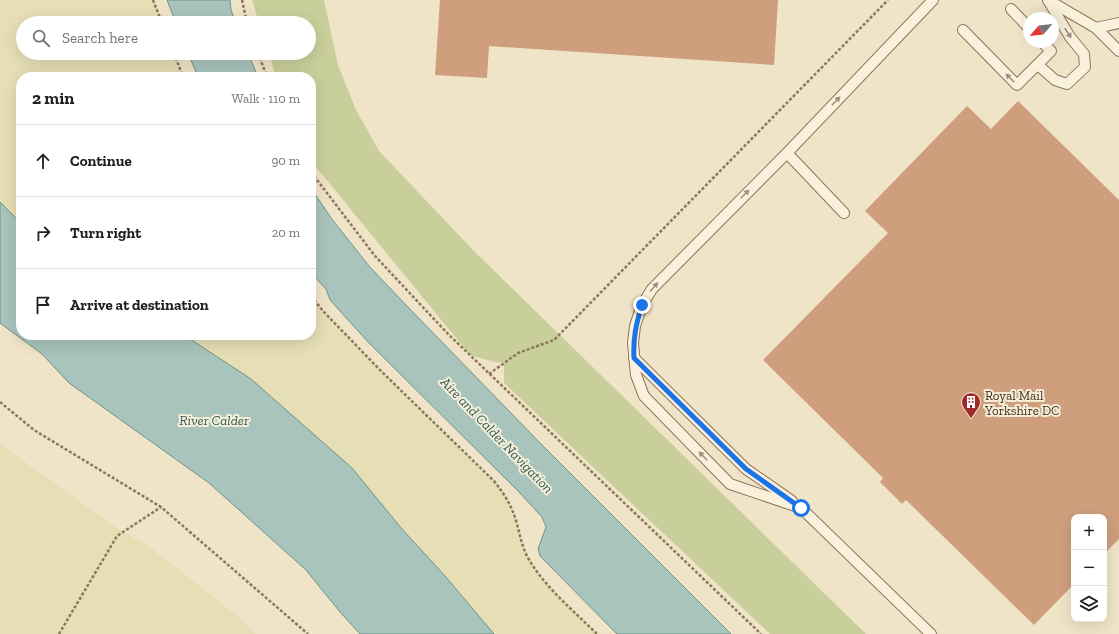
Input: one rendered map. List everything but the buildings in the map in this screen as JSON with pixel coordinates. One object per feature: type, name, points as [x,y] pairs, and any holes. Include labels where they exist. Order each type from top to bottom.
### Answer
[{"type":"lane","points":[[801,508],[730,484],[644,396],[636,375],[633,343],[635,326],[642,305],[652,289],[786,153],[933,0]]},
{"type":"lane","points":[[1048,0],[1096,28],[1119,51]]},
{"type":"lane","points":[[1038,65],[1055,80],[1068,84],[1085,67],[1084,54],[1070,37],[1048,0]]},
{"type":"lane","points":[[1011,9],[1023,22]]},
{"type":"lane","points":[[1096,28],[1119,23]]},
{"type":"lane","points":[[963,30],[1017,85],[1051,51],[1048,48]]},
{"type":"lane","points":[[786,153],[844,213]]},
{"type":"lane","points":[[634,358],[746,469],[801,508],[931,634]]},
{"type":"path","points":[[153,0],[159,16]]},
{"type":"path","points":[[242,0],[245,16]]},
{"type":"path","points":[[489,374],[518,353],[554,340],[888,0]]},
{"type":"path","points":[[177,60],[182,72]]},
{"type":"path","points":[[261,60],[265,72]]},
{"type":"path","points":[[316,179],[375,256],[448,334],[761,634]]},
{"type":"path","points":[[316,302],[381,371],[494,481],[506,495],[526,554],[534,568],[544,581],[597,634]]},
{"type":"path","points":[[0,402],[34,430],[161,508],[308,634]]},
{"type":"path","points":[[59,634],[117,536],[161,508]]},
{"type":"shaded area","points":[[0,0],[153,0],[159,16],[16,16],[16,60],[177,60],[181,72],[16,72],[16,218],[0,202]]},
{"type":"shaded area","points":[[316,302],[381,371],[494,481],[506,495],[526,554],[534,568],[544,581],[597,634],[494,634],[445,576],[402,529],[190,340],[316,340]]},
{"type":"shaded area","points":[[0,444],[115,527],[147,545],[235,614],[255,634],[0,634]]},
{"type":"green space","points":[[252,0],[324,0],[338,65],[356,110],[379,151],[474,251],[866,634],[770,634],[504,383],[504,363],[494,362],[470,355],[316,167],[316,72],[275,72],[271,60],[316,60],[316,16],[257,16]]},
{"type":"water","points":[[167,0],[230,0],[233,16],[173,16]]},
{"type":"water","points":[[191,60],[251,60],[256,72],[196,72]]},
{"type":"water","name":"Aire and Calder Navigation","points":[[316,196],[331,218],[369,266],[543,446],[731,634],[617,634],[540,556],[538,549],[546,527],[542,517],[518,491],[369,343],[330,300],[326,289],[316,278]]},
{"type":"water","name":"River Calder","points":[[0,202],[16,218],[16,335],[0,323]]},
{"type":"water","name":"River Calder","points":[[23,340],[192,340],[251,379],[352,468],[402,529],[445,576],[494,634],[360,634],[306,570],[209,483],[69,383],[42,354]]},
{"type":"place","name":"Royal Mail Yorkshire DC","points":[[971,419]]},
{"type":"route","points":[[642,305],[635,326],[633,343],[634,358],[746,469],[801,508]]}]
